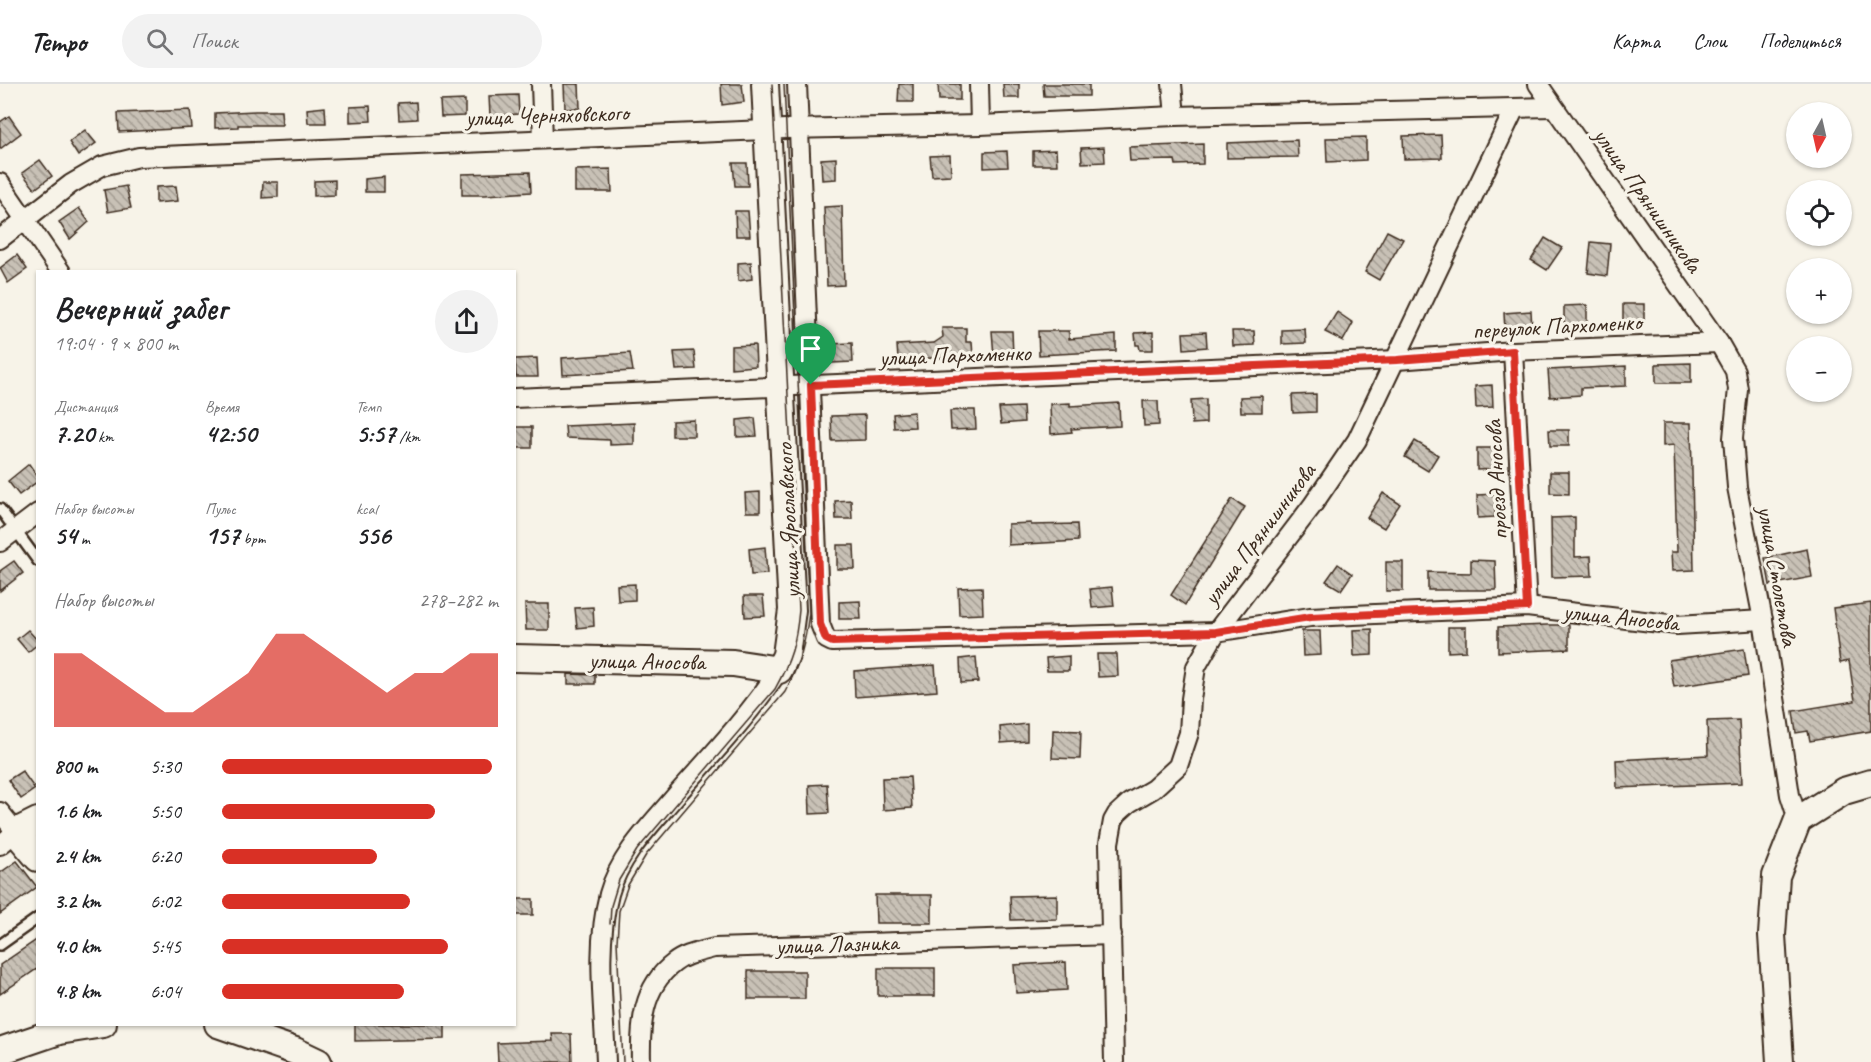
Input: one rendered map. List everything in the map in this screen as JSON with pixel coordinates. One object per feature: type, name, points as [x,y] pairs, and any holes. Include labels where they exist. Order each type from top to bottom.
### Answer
[{"type":"street","points":[[541,84],[543,139]]},
{"type":"street","name":"улица Ярославского","points":[[765,84],[792,610],[786,655],[780,670]]},
{"type":"street","points":[[797,84],[811,385]]},
{"type":"street","points":[[979,84],[980,125]]},
{"type":"street","points":[[1172,84],[1175,116]]},
{"type":"street","name":"улица Прянишникова","points":[[1538,84],[1719,343]]},
{"type":"street","name":"улица Черняховского","points":[[0,239],[78,179],[102,166],[139,157],[766,130],[980,125],[1175,116],[1553,107]]},
{"type":"street","name":"улица Прянишникова","points":[[1114,1062],[1109,843],[1113,821],[1129,803],[1153,789],[1178,766],[1190,733],[1191,699],[1196,667],[1216,632],[1312,506],[1357,440],[1515,108]]},
{"type":"street","points":[[0,183],[60,270]]},
{"type":"street","name":"переулок Пархоменко","points":[[1397,360],[1513,351],[1719,343]]},
{"type":"street","name":"улица Столетова","points":[[1719,343],[1735,371],[1738,389],[1733,438],[1737,487],[1763,620],[1790,795],[1798,820]]},
{"type":"street","name":"проезд Аносова","points":[[1513,351],[1527,607]]},
{"type":"street","name":"улица Пархоменко","points":[[516,398],[1397,360]]},
{"type":"street","name":"улица Аносова","points":[[811,385],[820,624],[826,639],[832,642],[1216,632],[1310,617],[1527,607],[1677,625],[1763,620]]},
{"type":"street","points":[[0,542],[36,514]]},
{"type":"street","name":"улица Аносова","points":[[516,658],[733,663],[780,670]]},
{"type":"street","points":[[606,1062],[603,920],[618,869],[634,844],[709,759],[780,670]]},
{"type":"street","points":[[1780,1062],[1773,935],[1776,876],[1798,820],[1844,791],[1871,783]]},
{"type":"street","points":[[0,812],[36,856]]},
{"type":"street","name":"улица Лазника","points":[[641,1062],[640,1031],[644,1009],[651,991],[674,962],[691,954],[714,948],[1112,936]]},
{"type":"street","points":[[0,1051],[59,1031],[90,1026]]},
{"type":"street","points":[[222,1026],[295,1051],[318,1062]]},
{"type":"lane","points":[[0,509],[36,558]]},
{"type":"lane","points":[[0,945],[36,919]]},
{"type":"building","points":[[564,84],[579,84],[580,108],[565,109]]},
{"type":"building","points":[[721,84],[742,84],[744,102],[722,105]]},
{"type":"building","points":[[899,84],[913,84],[913,102],[898,102]]},
{"type":"building","points":[[938,84],[960,84],[960,100],[939,100]]},
{"type":"building","points":[[1003,84],[1019,84],[1019,98],[1004,98]]},
{"type":"building","points":[[1043,84],[1089,84],[1089,96],[1044,96]]},
{"type":"building","points":[[518,95],[519,114],[490,116],[489,96]]},
{"type":"building","points":[[465,100],[465,116],[441,117],[440,101]]},
{"type":"building","points":[[416,102],[417,119],[399,120],[398,103]]},
{"type":"building","points":[[370,106],[371,121],[350,122],[350,107]]},
{"type":"building","points":[[325,107],[326,123],[308,123],[307,109]]},
{"type":"building","points":[[190,110],[192,128],[119,132],[118,113]]},
{"type":"building","points":[[281,111],[282,125],[238,125],[238,127],[215,128],[215,113]]},
{"type":"building","points":[[9,116],[21,133],[0,149],[0,122]]},
{"type":"building","points":[[85,130],[96,143],[78,156],[69,142]]},
{"type":"building","points":[[1441,135],[1442,158],[1404,159],[1403,136]]},
{"type":"building","points":[[1366,137],[1366,160],[1327,162],[1326,138]]},
{"type":"building","points":[[1297,140],[1298,157],[1227,158],[1227,143]]},
{"type":"building","points":[[1203,144],[1203,164],[1176,165],[1175,160],[1130,161],[1129,147]]},
{"type":"building","points":[[1104,147],[1105,162],[1082,163],[1081,148]]},
{"type":"building","points":[[1056,150],[1057,165],[1033,165],[1033,151]]},
{"type":"building","points":[[1007,151],[1008,167],[984,168],[984,152]]},
{"type":"building","points":[[950,155],[951,175],[932,176],[930,156]]},
{"type":"building","points":[[836,158],[836,179],[822,180],[821,159]]},
{"type":"building","points":[[40,160],[52,176],[35,189],[22,173]]},
{"type":"building","points":[[733,163],[747,163],[748,186],[735,186]]},
{"type":"building","points":[[611,169],[612,192],[575,192],[575,170]]},
{"type":"building","points":[[530,172],[531,192],[462,195],[462,174]]},
{"type":"building","points":[[384,177],[384,192],[365,192],[365,179]]},
{"type":"building","points":[[335,180],[335,195],[314,196],[314,181]]},
{"type":"building","points":[[263,182],[278,182],[278,197],[262,198]]},
{"type":"building","points":[[126,186],[131,208],[108,212],[104,190]]},
{"type":"building","points":[[176,186],[178,201],[156,203],[156,187]]},
{"type":"building","points":[[842,206],[844,285],[827,286],[824,207]]},
{"type":"building","points":[[79,208],[89,222],[70,239],[59,222]]},
{"type":"building","points":[[735,211],[748,211],[750,236],[736,236]]},
{"type":"building","points":[[1387,231],[1403,239],[1379,280],[1365,272]]},
{"type":"building","points":[[1545,238],[1562,248],[1547,270],[1531,260]]},
{"type":"building","points":[[1591,242],[1610,244],[1607,276],[1588,273]]},
{"type":"building","points":[[17,255],[27,269],[8,283],[0,268]]},
{"type":"building","points":[[751,262],[752,279],[738,281],[738,263]]},
{"type":"building","points":[[1623,304],[1644,304],[1644,323],[1623,324]]},
{"type":"building","points":[[1587,305],[1587,326],[1564,327],[1564,306]]},
{"type":"building","points":[[1531,311],[1532,329],[1505,332],[1504,313]]},
{"type":"building","points":[[1337,312],[1353,323],[1343,341],[1325,332]]},
{"type":"building","points":[[942,328],[966,328],[966,342],[972,342],[973,357],[898,359],[897,345],[934,343],[943,337]]},
{"type":"building","points":[[1305,329],[1306,343],[1282,344],[1282,330]]},
{"type":"building","points":[[992,331],[1012,331],[1013,356],[994,356]]},
{"type":"building","points":[[1038,331],[1069,331],[1069,339],[1116,335],[1116,351],[1039,355]]},
{"type":"building","points":[[1232,331],[1254,331],[1255,345],[1233,346]]},
{"type":"building","points":[[1153,332],[1153,350],[1140,350],[1139,345],[1136,345],[1135,333]]},
{"type":"building","points":[[1206,332],[1207,347],[1184,349],[1183,333]]},
{"type":"building","points":[[852,343],[853,362],[832,363],[830,344]]},
{"type":"building","points":[[755,345],[756,366],[731,368],[731,346]]},
{"type":"building","points":[[694,351],[696,369],[676,370],[674,352]]},
{"type":"building","points":[[630,353],[633,371],[563,375],[562,358]]},
{"type":"building","points":[[537,358],[538,377],[516,377],[516,359]]},
{"type":"building","points":[[1691,363],[1691,383],[1656,383],[1656,364]]},
{"type":"building","points":[[1626,366],[1626,386],[1581,388],[1581,395],[1550,397],[1548,370]]},
{"type":"building","points":[[1492,385],[1493,407],[1476,408],[1475,386]]},
{"type":"building","points":[[1316,394],[1316,412],[1293,413],[1292,395]]},
{"type":"building","points":[[1262,396],[1262,412],[1241,412],[1240,397]]},
{"type":"building","points":[[1206,399],[1206,423],[1192,424],[1191,400]]},
{"type":"building","points":[[1143,401],[1158,401],[1159,425],[1144,426]]},
{"type":"building","points":[[1070,403],[1070,406],[1119,403],[1120,426],[1071,429],[1072,432],[1051,434],[1050,404]]},
{"type":"building","points":[[1023,407],[1024,422],[1001,424],[999,408]]},
{"type":"building","points":[[975,410],[976,429],[951,430],[950,411]]},
{"type":"building","points":[[914,412],[915,427],[894,428],[893,414]]},
{"type":"building","points":[[865,415],[865,440],[832,441],[831,416]]},
{"type":"building","points":[[755,418],[757,436],[737,437],[737,420]]},
{"type":"building","points":[[694,420],[694,436],[672,436],[672,421]]},
{"type":"building","points":[[634,423],[634,444],[610,445],[610,440],[566,438],[565,426]]},
{"type":"building","points":[[1663,423],[1691,423],[1694,570],[1672,571],[1671,552],[1677,552],[1674,445],[1663,446]]},
{"type":"building","points":[[516,427],[532,427],[532,448],[516,448]]},
{"type":"building","points":[[1549,430],[1569,430],[1569,446],[1550,446]]},
{"type":"building","points":[[1415,441],[1438,455],[1428,471],[1405,457]]},
{"type":"building","points":[[1477,448],[1494,448],[1495,469],[1477,470]]},
{"type":"building","points":[[29,464],[36,474],[36,482],[19,495],[8,481]]},
{"type":"building","points":[[1550,472],[1569,472],[1569,494],[1550,493]]},
{"type":"building","points":[[760,492],[760,512],[746,512],[745,493]]},
{"type":"building","points":[[1383,493],[1400,504],[1384,528],[1367,518]]},
{"type":"building","points":[[1495,494],[1495,517],[1478,518],[1477,495]]},
{"type":"building","points":[[1232,499],[1245,507],[1185,605],[1171,595]]},
{"type":"building","points":[[851,500],[852,519],[836,519],[835,501]]},
{"type":"building","points":[[1575,517],[1575,557],[1591,556],[1592,576],[1552,577],[1551,518]]},
{"type":"building","points":[[1031,523],[1031,525],[1077,524],[1078,541],[1008,545],[1008,524]]},
{"type":"building","points":[[837,545],[854,545],[855,569],[837,569]]},
{"type":"building","points":[[765,547],[767,574],[751,575],[749,549]]},
{"type":"building","points":[[1807,549],[1812,577],[1770,585],[1765,558]]},
{"type":"building","points":[[1471,560],[1495,561],[1496,590],[1428,590],[1428,572],[1471,573]]},
{"type":"building","points":[[14,561],[23,573],[0,591],[0,571]]},
{"type":"building","points":[[1386,562],[1403,562],[1403,591],[1386,591]]},
{"type":"building","points":[[1338,564],[1352,574],[1341,590],[1326,581]]},
{"type":"building","points":[[635,584],[635,600],[618,601],[617,585]]},
{"type":"building","points":[[982,587],[983,614],[959,615],[958,588]]},
{"type":"building","points":[[1112,587],[1114,606],[1092,608],[1090,589]]},
{"type":"building","points":[[744,596],[763,596],[765,616],[745,617]]},
{"type":"building","points":[[860,601],[861,619],[839,619],[839,602]]},
{"type":"building","points":[[1871,603],[1871,731],[1810,741],[1808,731],[1796,733],[1793,711],[1855,701],[1849,661],[1840,663],[1833,608]]},
{"type":"building","points":[[525,604],[549,604],[549,630],[526,630]]},
{"type":"building","points":[[593,607],[594,626],[577,628],[575,608]]},
{"type":"building","points":[[1569,625],[1569,649],[1498,652],[1498,627]]},
{"type":"building","points":[[1448,627],[1466,627],[1466,651],[1448,652]]},
{"type":"building","points":[[1372,629],[1372,655],[1354,656],[1353,630]]},
{"type":"building","points":[[28,630],[36,639],[36,646],[28,652],[17,639]]},
{"type":"building","points":[[1302,631],[1320,631],[1321,655],[1303,656]]},
{"type":"building","points":[[1744,649],[1748,676],[1674,687],[1669,660]]},
{"type":"building","points":[[1097,654],[1117,654],[1118,676],[1098,677]]},
{"type":"building","points":[[1069,656],[1069,671],[1047,671],[1046,658]]},
{"type":"building","points":[[976,657],[978,682],[961,683],[960,659]]},
{"type":"building","points":[[935,665],[937,691],[855,697],[854,671]]},
{"type":"building","points":[[568,674],[595,675],[595,684],[568,684]]},
{"type":"building","points":[[1739,720],[1742,783],[1617,788],[1616,760],[1708,755],[1707,721]]},
{"type":"building","points":[[1027,724],[1027,741],[1001,743],[1000,727]]},
{"type":"building","points":[[1053,730],[1081,731],[1080,759],[1052,758]]},
{"type":"building","points":[[22,771],[35,789],[21,799],[8,780]]},
{"type":"building","points":[[910,777],[912,808],[883,810],[882,778]]},
{"type":"building","points":[[827,784],[829,813],[810,814],[809,785]]},
{"type":"building","points":[[17,861],[36,888],[0,914],[0,873]]},
{"type":"building","points":[[875,895],[932,895],[932,923],[876,923]]},
{"type":"building","points":[[1057,895],[1057,919],[1011,920],[1010,896]]},
{"type":"building","points":[[516,899],[533,899],[533,915],[516,915]]},
{"type":"building","points":[[36,940],[36,969],[0,994],[0,965]]},
{"type":"building","points":[[1066,962],[1067,990],[1016,993],[1014,965]]},
{"type":"building","points":[[878,968],[935,968],[935,996],[878,996]]},
{"type":"building","points":[[748,971],[805,971],[805,999],[748,999]]},
{"type":"building","points":[[355,1026],[445,1026],[445,1039],[355,1041]]},
{"type":"building","points":[[552,1034],[571,1034],[572,1062],[498,1062],[497,1043],[553,1041]]},
{"type":"tram line","points":[[610,924],[611,906],[619,880],[637,850],[775,689],[789,660],[796,632],[799,610],[772,84]]},
{"type":"tram line","points":[[623,1062],[617,942],[619,911],[628,885],[646,855],[785,692],[804,644],[809,613],[784,84]]},
{"type":"route","points":[[1513,351],[1527,607],[1310,617],[1216,632],[832,642],[826,639],[820,624],[811,385],[1397,360],[1513,351]]}]
